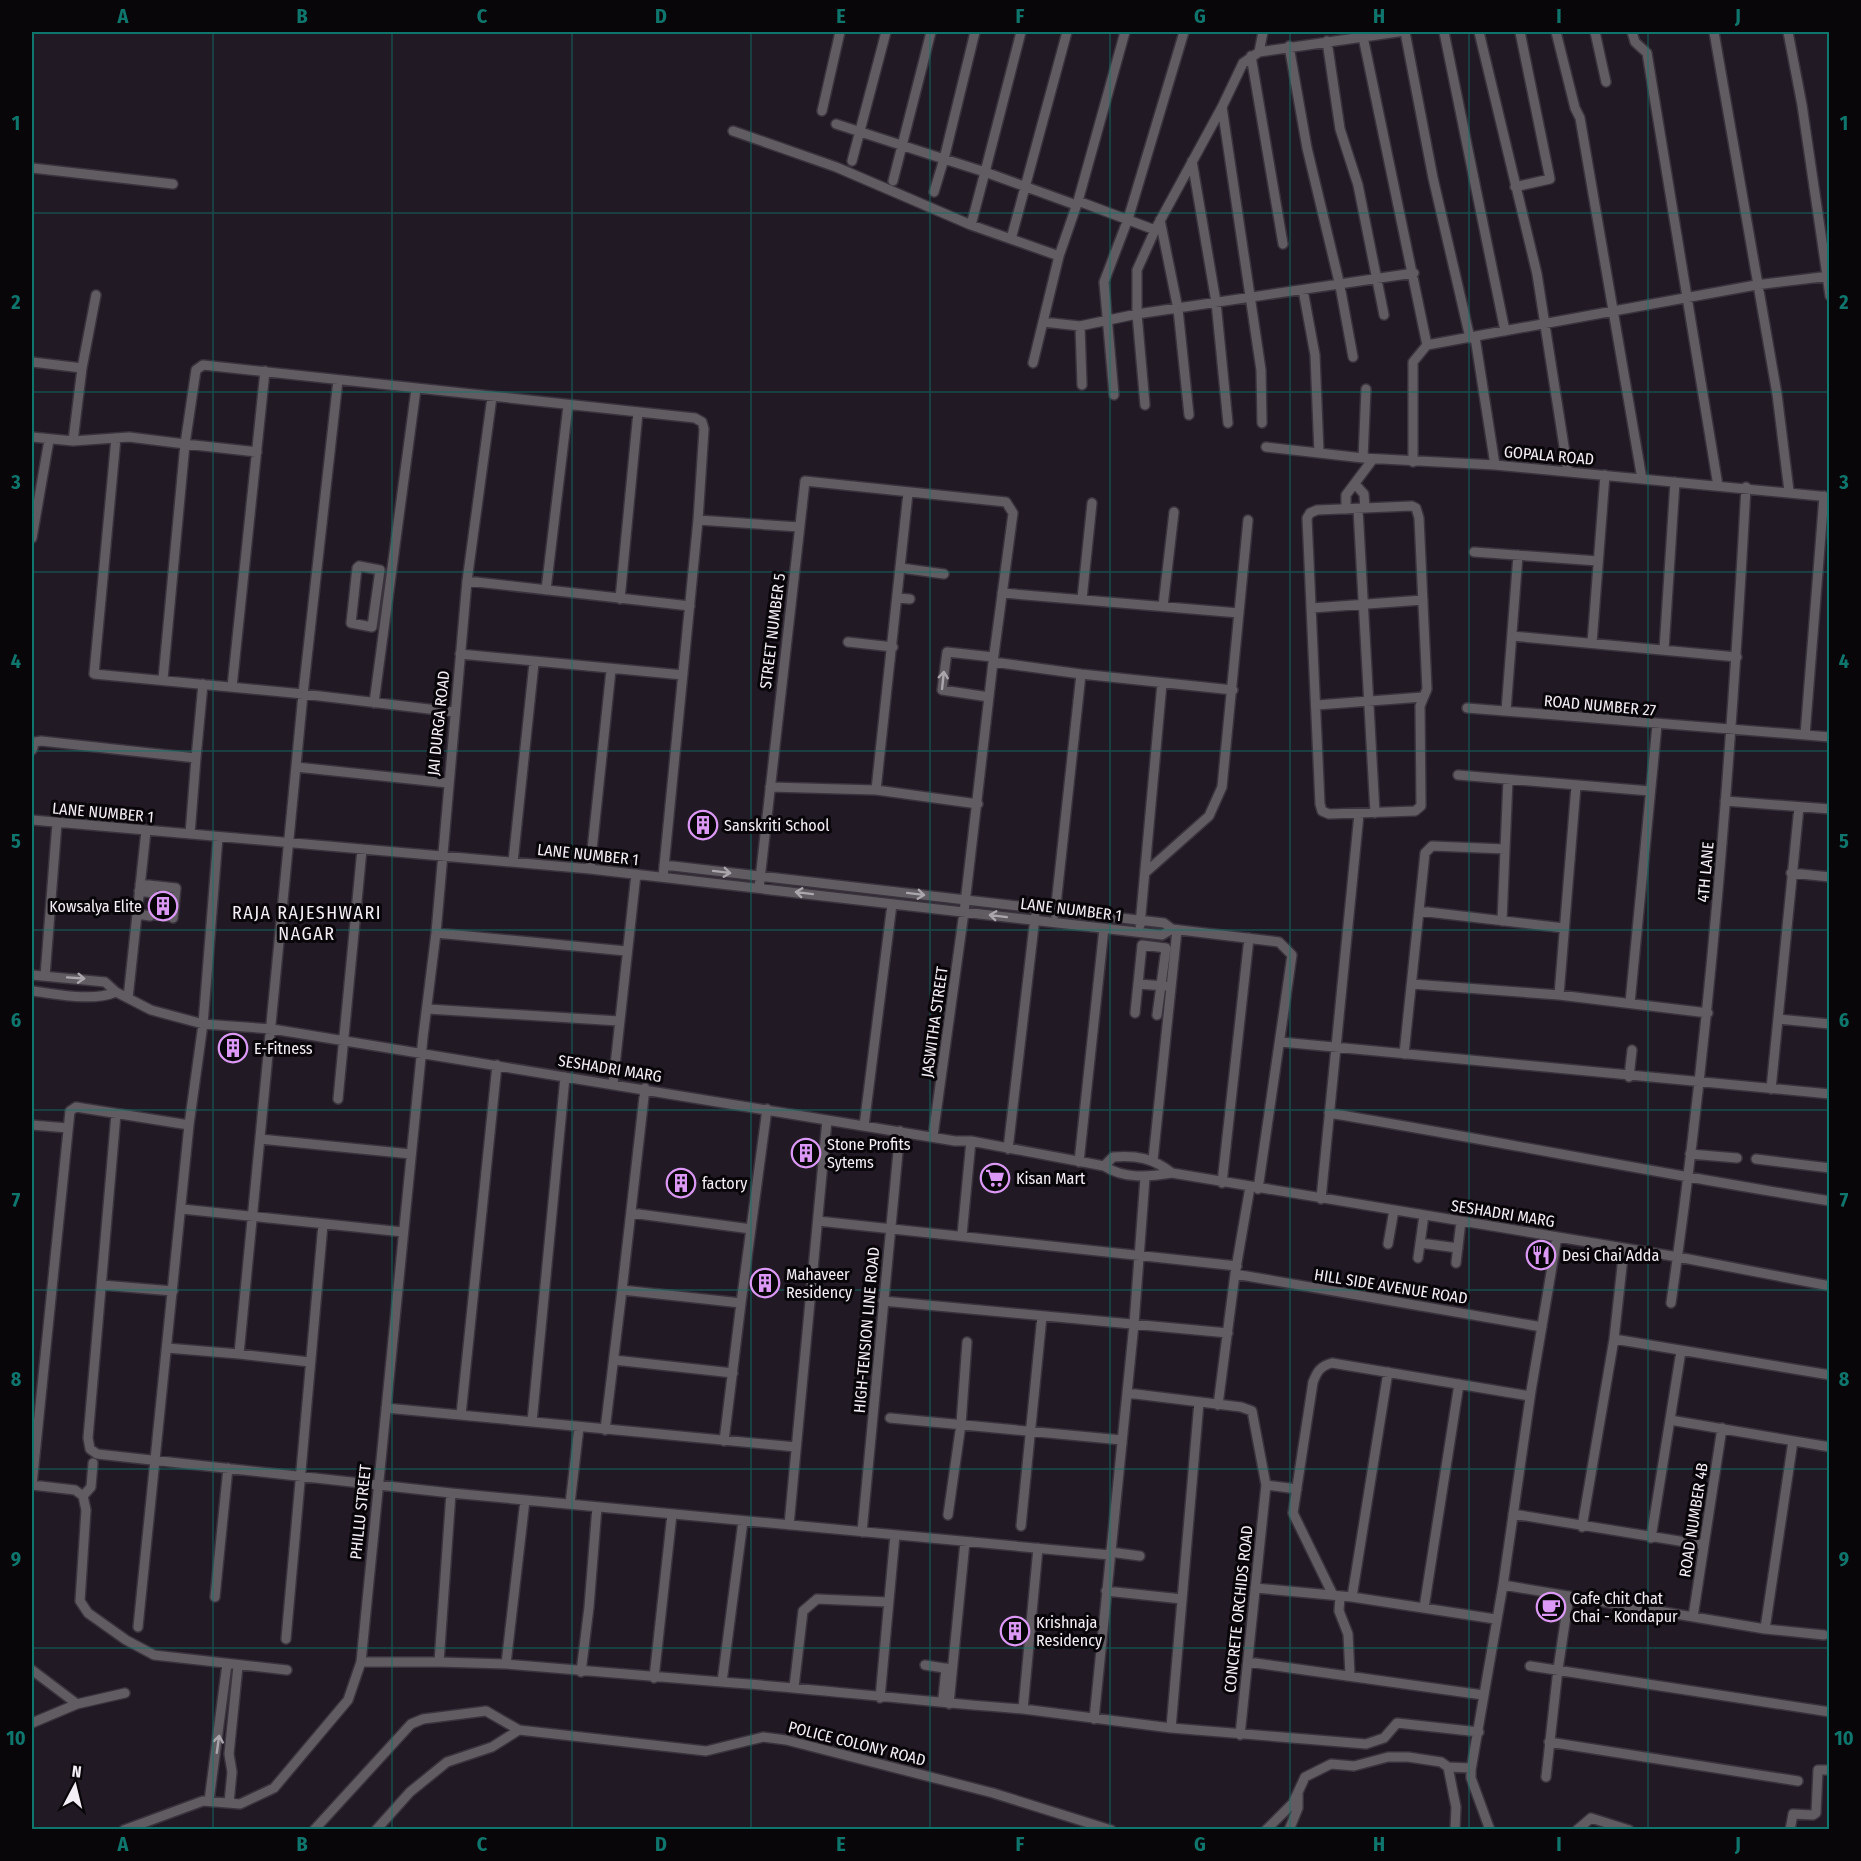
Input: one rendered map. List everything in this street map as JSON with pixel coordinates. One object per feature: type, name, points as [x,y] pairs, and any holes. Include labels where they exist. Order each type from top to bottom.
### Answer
[{"type":"street","points":[[822,111],[840,32]]},
{"type":"street","points":[[852,161],[886,32]]},
{"type":"street","points":[[893,181],[931,32]]},
{"type":"street","points":[[934,192],[975,32]]},
{"type":"street","points":[[971,225],[1021,32]]},
{"type":"street","points":[[1011,239],[1067,32]]},
{"type":"street","points":[[1033,363],[1059,256],[1077,203],[1125,32]]},
{"type":"street","points":[[1114,395],[1104,282],[1128,219],[1184,32]]},
{"type":"street","points":[[1263,32],[1255,54],[1282,244]]},
{"type":"street","points":[[1321,32],[1325,41],[1340,129],[1358,184],[1384,315]]},
{"type":"street","points":[[1145,405],[1137,314],[1137,270],[1160,220],[1222,107],[1243,63],[1255,54],[1289,46],[1362,34],[1398,32]]},
{"type":"street","points":[[1405,32],[1433,178],[1473,337],[1495,465]]},
{"type":"street","points":[[1444,32],[1505,331]]},
{"type":"street","points":[[1479,32],[1537,274],[1568,472]]},
{"type":"street","points":[[1515,188],[1550,179],[1520,32]]},
{"type":"street","points":[[1556,32],[1575,108],[1580,118],[1642,479]]},
{"type":"street","points":[[1595,32],[1606,82]]},
{"type":"street","points":[[1632,32],[1635,42],[1647,53],[1685,298],[1707,407],[1718,486]]},
{"type":"street","points":[[1714,32],[1756,285],[1777,394],[1789,491]]},
{"type":"street","points":[[1788,32],[1802,105],[1830,296]]},
{"type":"street","points":[[1362,34],[1414,273],[1426,345]]},
{"type":"street","points":[[1289,46],[1306,148],[1340,286],[1353,357]]},
{"type":"street","points":[[1222,107],[1261,370],[1262,423]]},
{"type":"street","points":[[836,124],[1128,219],[1155,230]]},
{"type":"street","points":[[733,131],[836,167],[971,225],[1059,256]]},
{"type":"street","points":[[1192,161],[1215,302],[1228,423]]},
{"type":"street","points":[[32,168],[173,184]]},
{"type":"street","points":[[1160,220],[1178,309],[1189,415]]},
{"type":"street","points":[[1043,322],[1080,326],[1137,314],[1340,286],[1414,273]]},
{"type":"street","points":[[1413,462],[1413,362],[1426,345],[1756,285],[1828,276]]},
{"type":"street","points":[[1303,290],[1315,355],[1319,453]]},
{"type":"street","points":[[73,441],[82,368],[96,295]]},
{"type":"street","points":[[1080,326],[1083,385]]},
{"type":"street","points":[[32,362],[82,368]]},
{"type":"street","points":[[163,679],[185,444],[196,370],[203,365],[695,418],[702,422],[704,429],[698,520],[663,877]]},
{"type":"street","points":[[232,687],[265,371]]},
{"type":"street","points":[[239,1354],[303,694],[338,380]]},
{"type":"street","points":[[374,703],[416,389]]},
{"type":"street","points":[[1346,509],[1346,495],[1355,484],[1368,459],[1366,389]]},
{"type":"street","name":"JAI DURGA ROAD","points":[[421,1053],[436,933],[467,581],[492,397]]},
{"type":"street","points":[[546,590],[568,406]]},
{"type":"street","points":[[620,599],[638,412]]},
{"type":"street","points":[[32,437],[73,441],[116,438],[257,452]]},
{"type":"street","points":[[116,438],[94,674],[163,679],[454,712]]},
{"type":"street","points":[[32,538],[49,440]]},
{"type":"street","name":"GOPALA ROAD","points":[[1266,447],[1368,459],[1495,465],[1827,496]]},
{"type":"street","points":[[1592,643],[1605,475]]},
{"type":"street","name":"STREET NUMBER 5","points":[[759,888],[805,481],[908,493]]},
{"type":"street","points":[[1664,650],[1675,482]]},
{"type":"street","points":[[1355,484],[1364,494],[1361,508],[1362,604],[1375,813]]},
{"type":"street","name":"4TH LANE","points":[[1671,1303],[1708,1013],[1732,730],[1746,488]]},
{"type":"street","points":[[876,790],[908,493]]},
{"type":"street","name":"JASWITHA STREET","points":[[908,493],[1001,501],[1010,506],[1013,513],[993,659],[966,900],[933,1136]]},
{"type":"street","points":[[1805,735],[1827,496]]},
{"type":"street","points":[[1082,599],[1092,503]]},
{"type":"street","points":[[1404,506],[1416,508],[1419,518],[1427,689],[1420,706],[1421,806],[1415,811],[1329,814],[1321,807],[1307,518],[1310,513],[1317,510],[1346,509],[1404,506]]},
{"type":"street","points":[[1163,606],[1173,512]]},
{"type":"street","points":[[698,520],[799,527]]},
{"type":"street","points":[[1146,872],[1209,816],[1217,803],[1233,690],[1248,520]]},
{"type":"street","points":[[1474,552],[1598,561]]},
{"type":"street","points":[[1506,711],[1518,555]]},
{"type":"street","points":[[357,567],[379,568],[379,579],[372,627],[351,623],[357,567]]},
{"type":"street","points":[[901,568],[944,574]]},
{"type":"street","points":[[379,579],[390,581]]},
{"type":"street","points":[[467,581],[690,606]]},
{"type":"street","points":[[1002,593],[1239,614]]},
{"type":"street","points":[[377,597],[388,599]]},
{"type":"street","points":[[898,598],[910,599]]},
{"type":"street","points":[[1312,608],[1423,600]]},
{"type":"street","points":[[375,616],[386,618]]},
{"type":"street","points":[[1512,636],[1737,657]]},
{"type":"street","points":[[848,642],[893,647]]},
{"type":"street","points":[[989,697],[942,691],[946,653],[949,651],[1081,674],[1233,690]]},
{"type":"street","points":[[460,654],[534,663],[683,675]]},
{"type":"street","points":[[513,862],[534,663]]},
{"type":"street","points":[[590,868],[611,670]]},
{"type":"street","points":[[1054,922],[1081,674]]},
{"type":"street","points":[[1139,933],[1162,683]]},
{"type":"street","points":[[190,834],[203,684]]},
{"type":"street","points":[[1317,705],[1423,697]]},
{"type":"street","name":"ROAD NUMBER 27","points":[[1467,708],[1830,737]]},
{"type":"street","points":[[1630,1003],[1657,724]]},
{"type":"street","points":[[32,750],[35,742],[41,741],[196,758]]},
{"type":"street","points":[[296,766],[448,783]]},
{"type":"street","points":[[1458,775],[1650,791]]},
{"type":"street","points":[[1502,921],[1508,780]]},
{"type":"street","points":[[1558,995],[1576,786]]},
{"type":"street","points":[[770,787],[876,790],[978,804]]},
{"type":"street","points":[[1725,801],[1830,809]]},
{"type":"street","points":[[1771,1089],[1799,807]]},
{"type":"street","points":[[1321,1199],[1359,814]]},
{"type":"street","name":"LANE NUMBER 1","points":[[32,820],[590,868],[1139,933],[1162,935],[1174,930]]},
{"type":"street","points":[[45,976],[57,823]]},
{"type":"street","points":[[128,998],[146,831]]},
{"type":"street","points":[[138,1627],[189,1125],[203,1024],[218,837]]},
{"type":"street","points":[[1404,1054],[1428,848],[1432,846],[1505,849]]},
{"type":"street","points":[[338,1099],[362,849]]},
{"type":"street","points":[[664,865],[1164,923],[1174,930],[1279,942],[1287,948],[1292,955],[1281,1042],[1236,1270],[1218,1405],[1127,1393]]},
{"type":"street","points":[[1791,873],[1830,877]]},
{"type":"street","points":[[613,1084],[636,874]]},
{"type":"street","points":[[140,887],[153,892]]},
{"type":"street","points":[[140,887],[177,889],[173,918]]},
{"type":"street","points":[[864,1126],[892,904]]},
{"type":"street","points":[[1008,1149],[1036,908]]},
{"type":"street","points":[[1419,911],[1564,928]]},
{"type":"street","points":[[137,914],[150,916]]},
{"type":"street","points":[[1079,1162],[1104,928]]},
{"type":"street","points":[[1153,1160],[1166,986],[1174,930]]},
{"type":"street","points":[[436,933],[626,951]]},
{"type":"street","points":[[1222,1183],[1249,938]]},
{"type":"street","points":[[1135,1012],[1142,945],[1145,944],[1165,947],[1166,986],[1157,1015]]},
{"type":"street","name":"SESHADRI MARG","points":[[32,975],[105,982],[111,985],[116,992],[151,1010],[203,1024],[272,1029],[645,1088],[827,1120],[971,1141],[1104,1166],[1113,1172],[1145,1178],[1172,1173],[1678,1257],[1830,1286]]},
{"type":"street","points":[[1138,984],[1166,986]]},
{"type":"street","points":[[1412,984],[1558,995],[1708,1013]]},
{"type":"street","points":[[32,991],[93,996],[106,996],[116,992]]},
{"type":"street","points":[[428,1008],[619,1021]]},
{"type":"street","points":[[1778,1019],[1830,1024]]},
{"type":"street","points":[[1281,1042],[1700,1084],[1830,1094]]},
{"type":"street","points":[[1629,1077],[1632,1050]]},
{"type":"street","name":"PHILLU STREET","points":[[124,1830],[141,1821],[182,1810],[203,1801],[240,1804],[274,1788],[348,1700],[361,1662],[421,1053]]},
{"type":"street","points":[[461,1415],[497,1065]]},
{"type":"street","points":[[532,1422],[565,1077]]},
{"type":"street","points":[[605,1430],[645,1088]]},
{"type":"street","points":[[189,1125],[74,1106],[70,1111],[32,1485],[75,1490],[83,1496],[86,1509],[80,1593],[83,1607],[126,1640],[154,1655],[287,1670]]},
{"type":"street","points":[[724,1441],[767,1109]]},
{"type":"street","points":[[1329,1113],[1542,1149],[1686,1178],[1830,1201]]},
{"type":"street","points":[[116,1114],[88,1444],[98,1454],[451,1493],[965,1542],[1140,1556]]},
{"type":"street","points":[[789,1525],[827,1120]]},
{"type":"street","points":[[32,1125],[68,1128]]},
{"type":"street","name":"HIGH-TENSION LINE ROAD","points":[[862,1532],[900,1131]]},
{"type":"street","points":[[260,1139],[411,1154]]},
{"type":"street","points":[[962,1235],[971,1141]]},
{"type":"street","points":[[1690,1154],[1737,1158]]},
{"type":"street","name":"SESHADRI MARG","points":[[1104,1166],[1113,1157],[1153,1160],[1172,1173]]},
{"type":"street","points":[[1756,1159],[1830,1168]]},
{"type":"street","points":[[1094,1719],[1134,1324],[1145,1178]]},
{"type":"street","points":[[182,1209],[403,1232]]},
{"type":"street","points":[[1388,1244],[1394,1210]]},
{"type":"street","points":[[631,1213],[751,1229]]},
{"type":"street","points":[[1418,1258],[1424,1215]]},
{"type":"street","name":"HILL SIDE AVENUE ROAD","points":[[818,1221],[962,1235],[1236,1270],[1542,1327]]},
{"type":"street","points":[[1456,1263],[1461,1221]]},
{"type":"street","points":[[286,1639],[323,1224]]},
{"type":"street","points":[[1490,1830],[1471,1778],[1472,1768],[1557,1237]]},
{"type":"street","points":[[1420,1243],[1458,1248]]},
{"type":"street","points":[[1582,1527],[1614,1340],[1624,1248]]},
{"type":"street","points":[[102,1285],[173,1292]]},
{"type":"street","points":[[622,1290],[741,1303]]},
{"type":"street","points":[[883,1301],[1228,1333]]},
{"type":"street","points":[[1021,1526],[1042,1316]]},
{"type":"street","points":[[1614,1340],[1830,1376]]},
{"type":"street","points":[[948,1515],[961,1424],[967,1342]]},
{"type":"street","points":[[167,1348],[310,1362]]},
{"type":"street","points":[[1651,1538],[1681,1351]]},
{"type":"street","points":[[614,1360],[733,1373]]},
{"type":"street","points":[[1350,1675],[1348,1634],[1339,1611],[1337,1596],[1293,1513],[1313,1382],[1317,1371],[1324,1365],[1332,1363],[1530,1396]]},
{"type":"street","points":[[1352,1597],[1388,1372]]},
{"type":"street","points":[[1424,1608],[1460,1384]]},
{"type":"street","points":[[1171,1728],[1199,1402]]},
{"type":"street","name":"CONCRETE ORCHIDS ROAD","points":[[1218,1405],[1252,1411],[1266,1485],[1240,1735]]},
{"type":"street","points":[[386,1408],[796,1447]]},
{"type":"street","points":[[890,1418],[1122,1440]]},
{"type":"street","points":[[1670,1420],[1830,1447]]},
{"type":"street","points":[[570,1504],[579,1427]]},
{"type":"street","name":"ROAD NUMBER 4B","points":[[1693,1617],[1722,1428]]},
{"type":"street","points":[[1765,1629],[1793,1441]]},
{"type":"street","points":[[83,1496],[91,1487],[93,1463]]},
{"type":"street","points":[[215,1597],[228,1468]]},
{"type":"street","points":[[1266,1485],[1297,1489]]},
{"type":"street","points":[[438,1662],[451,1493]]},
{"type":"street","points":[[506,1664],[525,1500]]},
{"type":"street","points":[[581,1672],[597,1507]]},
{"type":"street","points":[[654,1678],[672,1514]]},
{"type":"street","points":[[1513,1514],[1704,1545]]},
{"type":"street","points":[[722,1682],[743,1521]]},
{"type":"street","points":[[880,1698],[895,1535]]},
{"type":"street","points":[[949,1704],[950,1668],[965,1542]]},
{"type":"street","points":[[1023,1708],[1038,1548]]},
{"type":"street","points":[[1503,1584],[1765,1629],[1824,1635]]},
{"type":"street","points":[[1255,1588],[1352,1597],[1495,1619]]},
{"type":"street","points":[[1106,1591],[1182,1599]]},
{"type":"street","points":[[1546,1777],[1569,1596]]},
{"type":"street","points":[[794,1687],[803,1611],[810,1604],[817,1599],[888,1602]]},
{"type":"street","points":[[361,1662],[506,1664],[654,1678],[794,1687],[880,1698],[1023,1708],[1094,1719],[1240,1735],[1366,1744],[1384,1738],[1398,1723],[1479,1732]]},
{"type":"street","points":[[1248,1662],[1483,1695]]},
{"type":"street","points":[[209,1801],[227,1664]]},
{"type":"street","points":[[925,1665],[950,1668]]},
{"type":"street","points":[[229,1803],[232,1772],[229,1754],[238,1666]]},
{"type":"street","points":[[1530,1666],[1830,1712]]},
{"type":"street","points":[[922,1696],[943,1698],[950,1668]]},
{"type":"street","points":[[32,1670],[77,1704]]},
{"type":"street","points":[[32,1723],[77,1704],[125,1693]]},
{"type":"street","name":"POLICE COLONY ROAD","points":[[314,1830],[411,1724],[423,1719],[486,1711],[519,1730],[706,1750],[763,1737],[786,1740],[993,1794],[1111,1830]]},
{"type":"street","points":[[376,1830],[410,1792],[447,1762],[492,1747],[519,1730]]},
{"type":"street","points":[[1550,1742],[1798,1781]]},
{"type":"street","points":[[1266,1830],[1298,1794],[1305,1777],[1331,1764],[1354,1767],[1388,1757],[1408,1757],[1441,1762],[1448,1767],[1472,1768]]},
{"type":"street","points":[[1448,1767],[1456,1807],[1455,1830]]},
{"type":"street","points":[[1790,1830],[1793,1814],[1813,1815],[1816,1813],[1818,1770],[1830,1770]]},
{"type":"street","points":[[1288,1830],[1298,1808],[1298,1794]]},
{"type":"street","points":[[1577,1830],[1585,1820],[1591,1818],[1629,1830]]},
{"type":"tunnel","points":[[150,916],[173,918]]},
{"type":"place","name":"Sanskriti School","points":[[703,825]]},
{"type":"place","name":"Kowsalya Elite","points":[[163,906]]},
{"type":"place","name":"E-Fitness","points":[[233,1048]]},
{"type":"place","name":"Stone Profits Sytems","points":[[806,1153]]},
{"type":"place","name":"Kisan Mart","points":[[995,1178]]},
{"type":"place","name":"factory","points":[[681,1183]]},
{"type":"place","name":"Desi Chai Adda","points":[[1541,1255]]},
{"type":"place","name":"Mahaveer Residency","points":[[765,1283]]},
{"type":"place","name":"Cafe Chit Chat Chai - Kondapur","points":[[1551,1607]]},
{"type":"place","name":"Krishnaja Residency","points":[[1015,1631]]},
{"type":"district","name":"RAJA RAJESHWARI NAGAR","points":[[307,923]]}]
